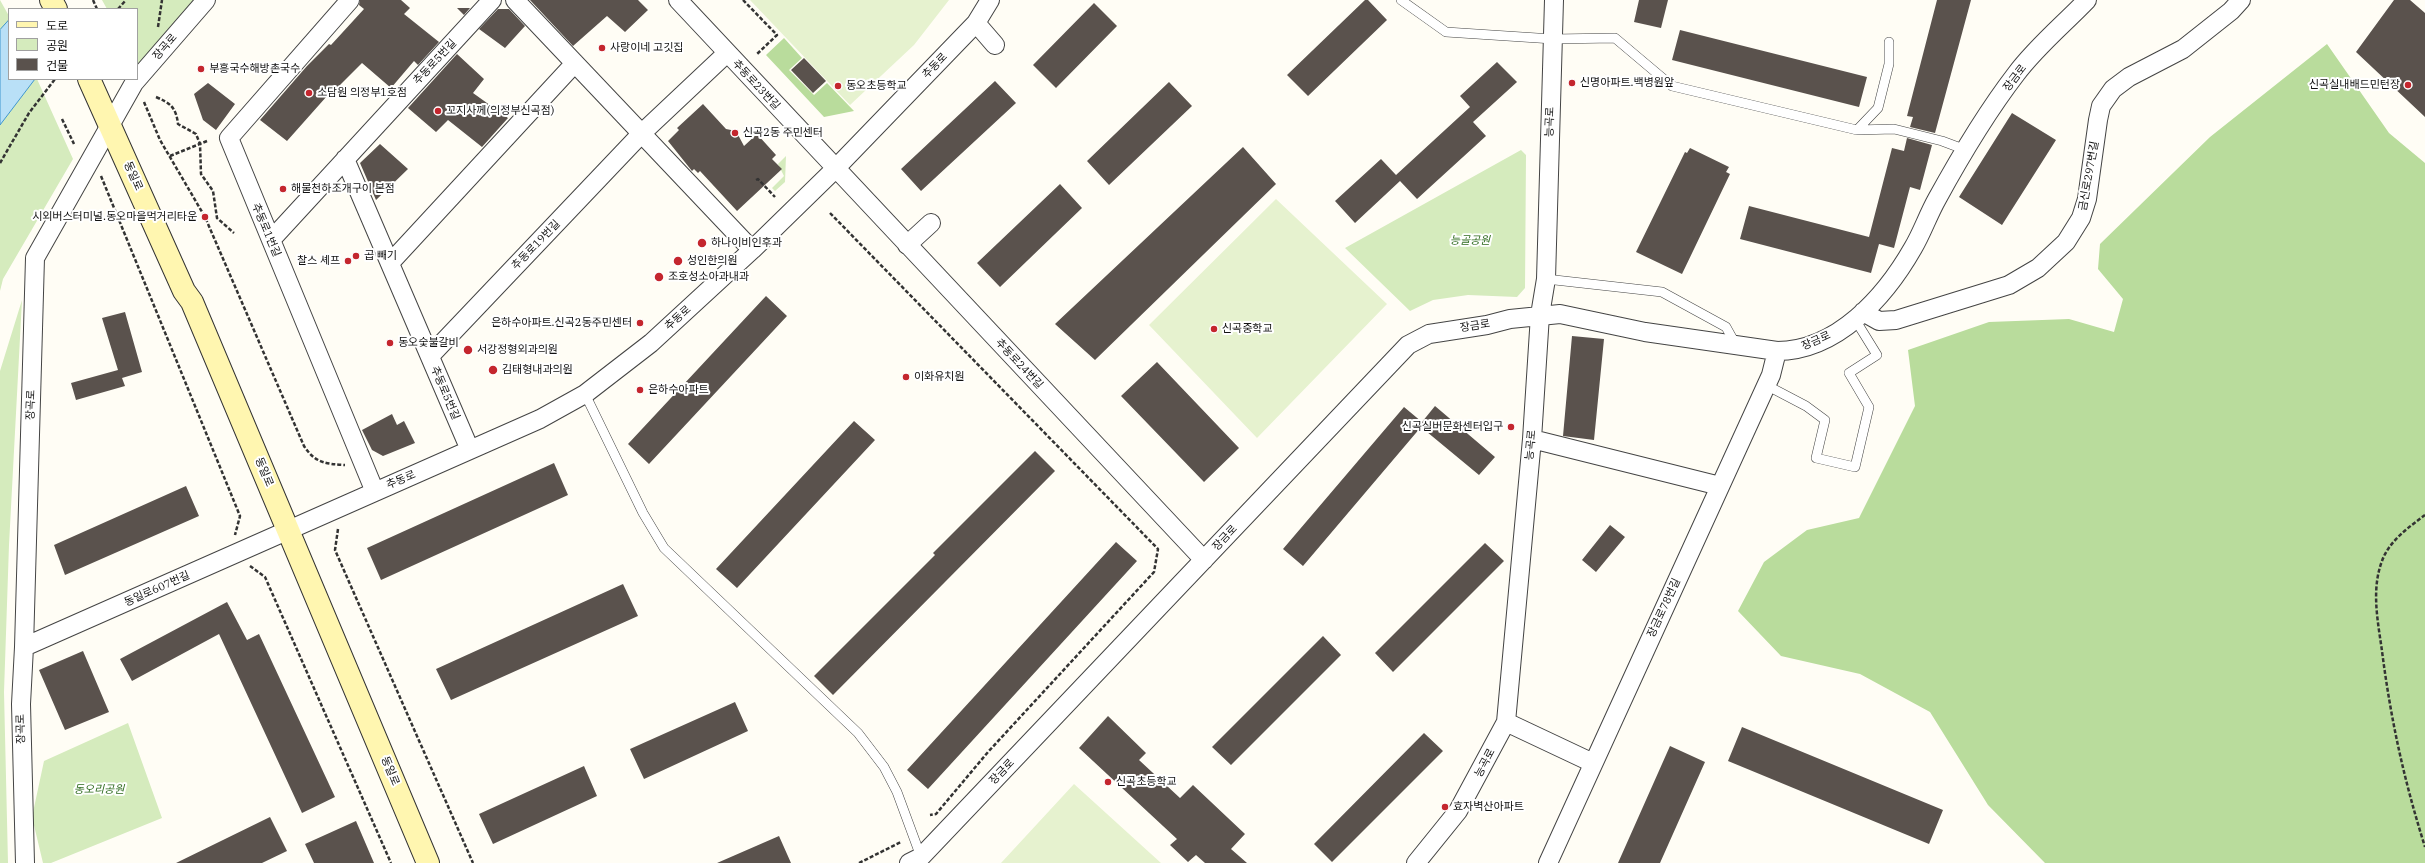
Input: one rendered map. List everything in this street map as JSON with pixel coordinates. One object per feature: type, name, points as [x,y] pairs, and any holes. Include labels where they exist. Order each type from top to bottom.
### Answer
[{"type":"street","name":"장곡로","points":[[138,77],[206,0]]},
{"type":"street","name":"추동로1번길","points":[[350,0],[228,138],[375,492]]},
{"type":"street","name":"추동로5번길","points":[[271,240],[492,0]]},
{"type":"street","points":[[515,0],[752,250]]},
{"type":"street","name":"추동로23번길","points":[[678,0],[835,169]]},
{"type":"street","name":"추동로","points":[[289,530],[540,419],[585,394],[651,343],[752,250],[835,169],[976,23],[990,0]]},
{"type":"street","name":"능곡로","points":[[1416,863],[1458,811],[1506,722],[1532,439],[1540,315],[1546,279],[1554,0]]},
{"type":"street","name":"장금로","points":[[919,861],[1408,345],[1429,334],[1540,315],[1560,314],[1644,332],[1737,346],[1777,351],[1793,351],[1807,347],[1859,317],[1891,280],[1912,249],[1937,200],[1966,150],[2016,73],[2087,0]]},
{"type":"street","name":"금신로297번길","points":[[1859,317],[1879,321],[1896,320],[2009,285],[2038,268],[2066,242],[2081,218],[2092,169],[2101,106],[2113,89],[2129,77],[2183,49],[2231,11],[2241,0]]},
{"type":"street","points":[[976,23],[995,45]]},
{"type":"street","name":"추동로19번길","points":[[430,356],[642,133],[727,53]]},
{"type":"street","points":[[390,263],[575,63]]},
{"type":"street","name":"장곡로","points":[[25,863],[20,704],[24,647],[35,258],[136,80]]},
{"type":"street","name":"동일로","points":[[91,82],[184,291],[192,302],[428,863]]},
{"type":"street","name":"추동로5번길","points":[[345,159],[470,450]]},
{"type":"street","name":"추동로24번길","points":[[835,169],[1204,560]]},
{"type":"street","points":[[907,245],[931,223]]},
{"type":"street","name":"장금로78번길","points":[[1548,863],[1766,385],[1777,351]]},
{"type":"street","points":[[1532,439],[1720,486]]},
{"type":"street","name":"동일로607번길","points":[[24,647],[289,530]]},
{"type":"street","points":[[1506,722],[1593,763]]},
{"type":"lane","points":[[1401,0],[1446,32],[1553,39],[1615,38],[1672,86],[1857,130],[1894,129],[1942,141],[1966,150]]},
{"type":"lane","points":[[1857,130],[1878,108],[1889,64],[1889,42]]},
{"type":"lane","points":[[1546,279],[1662,292],[1726,327],[1737,346]]},
{"type":"lane","points":[[1766,385],[1806,406],[1825,420],[1816,458],[1855,467],[1869,407],[1849,373],[1877,355],[1859,317]]},
{"type":"lane","points":[[585,394],[643,512],[664,548],[858,733],[884,767],[897,792],[919,861]]},
{"type":"path","points":[[119,8],[126,0]]},
{"type":"path","points":[[743,0],[777,36],[757,54]]},
{"type":"path","points":[[0,163],[29,113],[54,80]]},
{"type":"path","points":[[156,97],[171,104],[176,112],[178,124],[196,134],[200,144],[201,174],[214,191],[217,218],[234,233]]},
{"type":"path","points":[[143,99],[170,156],[205,217],[304,446],[309,454],[323,464],[346,465]]},
{"type":"path","points":[[62,120],[74,144]]},
{"type":"path","points":[[170,156],[207,140]]},
{"type":"path","points":[[94,175],[100,174],[240,516],[235,535],[227,538]]},
{"type":"path","points":[[756,180],[758,178],[775,197]]},
{"type":"path","points":[[830,213],[1158,549],[1154,572],[988,752],[936,814],[930,815]]},
{"type":"path","points":[[2425,515],[2413,523],[2387,551],[2379,570],[2376,594],[2392,726],[2406,787],[2425,847]]},
{"type":"path","points":[[342,527],[336,530],[336,550],[473,863]]},
{"type":"path","points":[[246,563],[265,577],[391,863]]},
{"type":"path","points":[[859,863],[893,848],[904,841],[902,835]]},
{"type":"green space","points":[[0,0],[8,14],[8,80],[37,80],[73,159],[3,279],[0,291]]},
{"type":"green space","points":[[102,0],[208,0],[138,69],[138,8],[106,8]]},
{"type":"green space","name":"동오초등학교","points":[[750,0],[949,0],[914,45],[850,105]]},
{"type":"green space","points":[[784,38],[802,58],[789,70],[814,95],[827,83],[854,111],[824,117],[766,55]]},
{"type":"green space","points":[[2327,44],[2389,133],[2425,163],[2425,863],[2045,863],[1988,805],[1930,712],[1860,674],[1781,656],[1738,611],[1764,562],[1807,530],[1859,518],[1915,406],[1908,350],[1989,322],[2069,319],[2114,332],[2123,299],[2098,269],[2100,244],[2210,137]]},
{"type":"green space","name":"능골공원","points":[[1521,150],[1526,155],[1525,288],[1517,297],[1468,295],[1433,300],[1410,311],[1345,248]]},
{"type":"green space","points":[[786,156],[785,182],[775,191],[772,188],[784,176],[778,164]]},
{"type":"green space","points":[[1276,199],[1387,304],[1257,438],[1149,325]]},
{"type":"green space","points":[[22,300],[9,545],[4,692],[8,863],[0,863],[0,371]]},
{"type":"green space","name":"동오리공원","points":[[128,723],[162,818],[51,863],[43,863],[32,817],[44,761]]},
{"type":"green space","points":[[1074,784],[1161,863],[1001,863]]},
{"type":"water","points":[[8,21],[8,80],[34,80],[0,125],[0,30]]},
{"type":"pier","points":[[25,0],[96,0],[90,8],[18,8]]},
{"type":"building","points":[[360,0],[401,0],[410,8],[404,14],[439,42],[418,65],[414,61],[391,88],[362,63],[337,88],[335,87],[287,141],[260,120],[307,66],[329,44],[331,45],[364,9],[359,5]]},
{"type":"building","points":[[530,0],[638,0],[648,10],[625,32],[607,16],[573,46]]},
{"type":"building","points":[[1365,0],[1368,0],[1387,20],[1308,96],[1287,75]]},
{"type":"building","points":[[1639,0],[1668,0],[1661,28],[1634,22]]},
{"type":"building","points":[[1937,0],[1971,0],[1935,133],[1910,127],[1913,117],[1907,116]]},
{"type":"building","name":"신곡실내배드민턴장","points":[[2394,0],[2410,0],[2425,13],[2425,117],[2356,52]]},
{"type":"building","points":[[1094,3],[1117,26],[1056,88],[1033,65]]},
{"type":"building","points":[[457,8],[470,8],[464,15]]},
{"type":"building","points":[[498,9],[509,9],[525,26],[505,48],[479,29]]},
{"type":"building","points":[[1680,30],[1867,77],[1859,107],[1672,60]]},
{"type":"building","points":[[457,54],[484,79],[473,93],[508,118],[482,147],[448,120],[436,132],[408,108]]},
{"type":"building","points":[[804,58],[826,81],[813,93],[791,70]]},
{"type":"building","points":[[1497,62],[1517,82],[1473,122],[1486,136],[1417,199],[1400,181],[1355,223],[1335,201],[1381,159],[1396,175],[1470,107],[1460,96]]},
{"type":"building","points":[[995,81],[1016,103],[921,191],[901,169]]},
{"type":"building","points":[[1169,82],[1192,106],[1109,185],[1087,161]]},
{"type":"building","points":[[208,83],[235,104],[216,130],[203,120],[194,94]]},
{"type":"building","points":[[703,104],[726,129],[736,131],[744,146],[757,134],[776,155],[772,159],[782,169],[737,211],[700,171],[698,173],[694,169],[692,171],[668,141],[679,130],[677,128]]},
{"type":"building","points":[[2012,113],[2056,140],[2002,225],[1959,197]]},
{"type":"building","points":[[1907,138],[1932,145],[1920,190],[1910,187],[1894,248],[1879,244],[1871,273],[1740,239],[1749,206],[1869,237],[1892,148],[1904,151]]},
{"type":"building","points":[[380,144],[408,169],[376,200],[360,163]]},
{"type":"building","points":[[1243,147],[1276,184],[1095,360],[1055,324]]},
{"type":"building","points":[[1690,148],[1729,167],[1726,172],[1730,174],[1682,274],[1636,252],[1685,152],[1687,153]]},
{"type":"building","points":[[1060,184],[1082,208],[1000,287],[977,263]]},
{"type":"building","points":[[766,296],[787,316],[649,464],[628,444]]},
{"type":"building","points":[[125,312],[142,372],[122,378],[125,386],[76,400],[71,383],[118,370],[102,318]]},
{"type":"building","points":[[1572,336],[1604,339],[1594,440],[1563,436]]},
{"type":"building","points":[[1157,362],[1239,448],[1204,482],[1121,396]]},
{"type":"building","points":[[1435,406],[1495,457],[1479,475],[1421,427],[1303,566],[1283,549],[1404,407],[1422,422]]},
{"type":"building","points":[[392,414],[397,425],[404,421],[415,443],[383,456],[372,450],[362,430]]},
{"type":"building","points":[[854,421],[875,440],[737,588],[716,569]]},
{"type":"building","points":[[1035,451],[1055,471],[833,695],[814,676],[935,555],[933,553]]},
{"type":"building","points":[[554,463],[568,495],[381,580],[367,548]]},
{"type":"building","points":[[186,486],[199,516],[65,575],[54,545]]},
{"type":"building","points":[[1610,525],[1625,537],[1596,572],[1582,560]]},
{"type":"building","points":[[1116,542],[1137,561],[928,789],[907,770]]},
{"type":"building","points":[[1485,543],[1504,561],[1393,672],[1375,653]]},
{"type":"building","points":[[623,584],[638,616],[451,700],[436,669]]},
{"type":"building","points":[[227,602],[247,640],[259,634],[335,797],[302,813],[219,634],[132,681],[120,659]]},
{"type":"building","points":[[1323,636],[1341,655],[1231,765],[1212,747]]},
{"type":"building","points":[[83,651],[109,712],[65,730],[39,670]]},
{"type":"building","points":[[735,702],[748,731],[644,779],[630,749]]},
{"type":"building","points":[[1108,716],[1146,753],[1139,760],[1180,798],[1193,785],[1245,834],[1231,849],[1247,863],[1205,863],[1196,855],[1188,862],[1170,845],[1177,839],[1079,748]]},
{"type":"building","points":[[1742,727],[1943,810],[1929,844],[1728,761]]},
{"type":"building","points":[[1424,733],[1443,751],[1332,862],[1314,844]]},
{"type":"building","points":[[1670,746],[1705,762],[1660,863],[1618,863]]},
{"type":"building","points":[[584,766],[597,796],[493,844],[479,814]]},
{"type":"building","points":[[270,817],[287,851],[262,863],[176,863]]},
{"type":"building","points":[[356,821],[374,863],[314,863],[305,844]]},
{"type":"building","points":[[779,836],[791,863],[717,863]]},
{"type":"place","name":"사랑이네 고깃집","points":[[602,48]]},
{"type":"place","name":"부흥국수해방촌국수","points":[[201,69]]},
{"type":"place","name":"신명아파트.백병원앞","points":[[1572,83]]},
{"type":"place","name":"신곡실내배드민턴장","points":[[2408,85]]},
{"type":"place","name":"동오초등학교","points":[[838,86]]},
{"type":"place","name":"소담원 의정부1호점","points":[[309,93]]},
{"type":"place","name":"꼬지사께(의정부신곡점)","points":[[438,111]]},
{"type":"place","name":"신곡2동 주민센터","points":[[735,133]]},
{"type":"place","name":"해물천하조개구이 본점","points":[[283,189]]},
{"type":"place","name":"시외버스터미널.동오마을먹거리타운","points":[[205,217]]},
{"type":"place","name":"하나이비인후과","points":[[702,243]]},
{"type":"place","name":"곱 빼기","points":[[356,256]]},
{"type":"place","name":"찰스 셰프","points":[[348,261]]},
{"type":"place","name":"성인한의원","points":[[678,261]]},
{"type":"place","name":"조호성소아과내과","points":[[659,277]]},
{"type":"place","name":"은하수아파트.신곡2동주민센터","points":[[640,323]]},
{"type":"place","name":"신곡중학교","points":[[1214,329]]},
{"type":"place","name":"동오숯불갈비","points":[[390,343]]},
{"type":"place","name":"서강정형외과의원","points":[[468,350]]},
{"type":"place","name":"김태형내과의원","points":[[493,370]]},
{"type":"place","name":"이화유치원","points":[[906,377]]},
{"type":"place","name":"은하수아파트","points":[[640,390]]},
{"type":"place","name":"신곡실버문화센터입구","points":[[1511,427]]},
{"type":"place","name":"신곡초등학교","points":[[1108,782]]},
{"type":"place","name":"효자벽산아파트","points":[[1445,807]]}]
